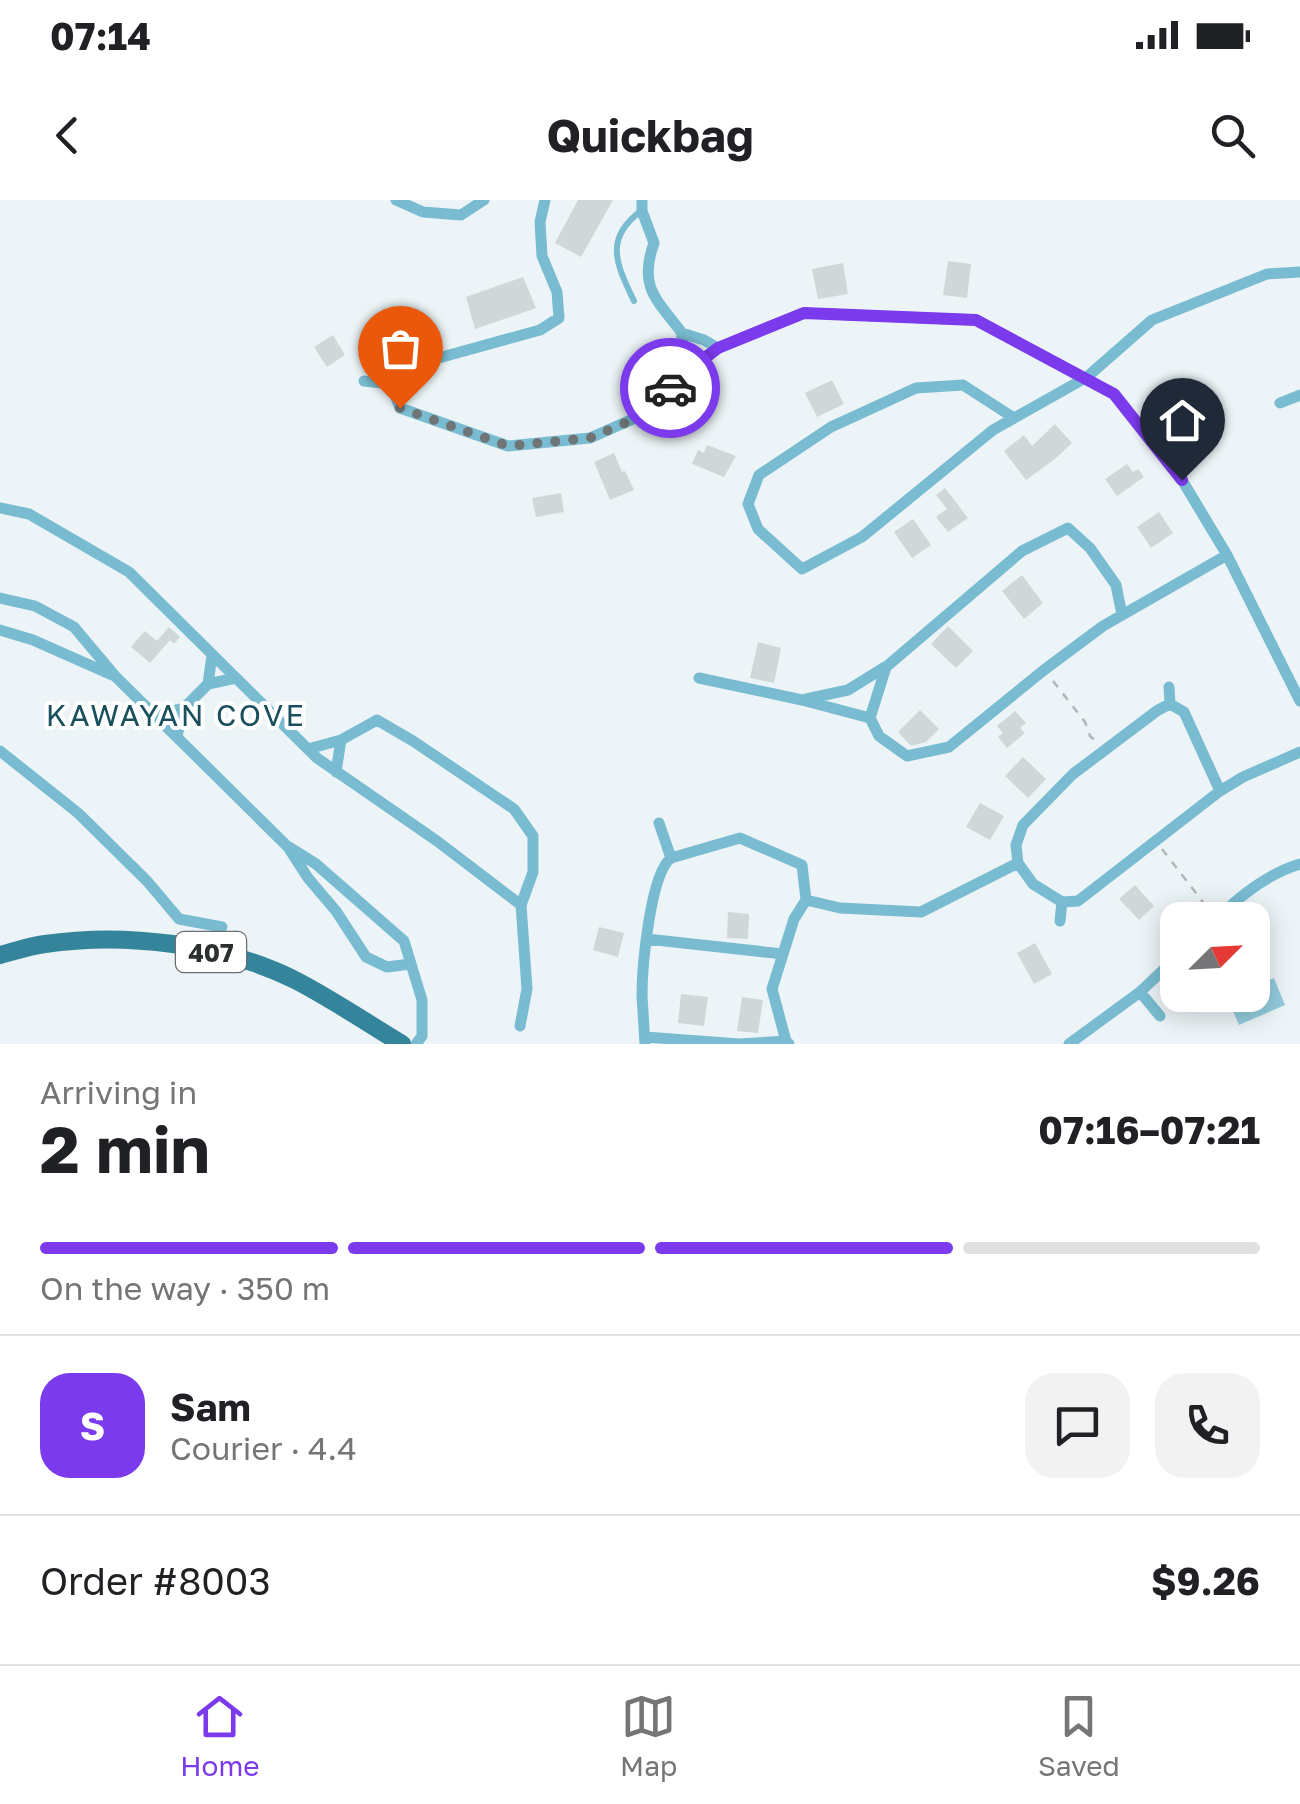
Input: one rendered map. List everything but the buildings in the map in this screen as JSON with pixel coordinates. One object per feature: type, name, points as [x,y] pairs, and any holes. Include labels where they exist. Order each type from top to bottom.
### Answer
[{"type":"main road","name":"407","points":[[0,954],[45,944],[126,940],[228,955],[296,980],[402,1044]]},
{"type":"street","points":[[396,200],[423,212],[462,214],[484,200]]},
{"type":"street","points":[[391,384],[406,366],[540,330],[559,318],[557,292],[542,256],[540,222],[545,200]]},
{"type":"street","points":[[642,205],[654,243],[648,261],[649,286],[657,302],[682,333],[718,348]]},
{"type":"street","points":[[1014,418],[963,385],[916,388],[831,427],[759,475],[748,504],[758,530],[802,568],[862,537],[993,430],[1087,378],[1152,320],[1266,274],[1300,272]]},
{"type":"street","points":[[391,384],[400,408],[508,446],[590,438],[642,416],[718,348],[804,313],[976,320],[1114,394],[1182,480],[1227,555],[1300,701]]},
{"type":"street","points":[[682,333],[681,351],[689,370]]},
{"type":"street","points":[[364,381],[391,384]]},
{"type":"street","points":[[1280,402],[1300,394]]},
{"type":"street","points":[[0,508],[28,514],[129,572],[308,749],[521,905]]},
{"type":"street","points":[[1068,513],[1068,528],[1090,548],[1116,585],[1122,614]]},
{"type":"street","points":[[802,700],[848,690],[886,667],[1022,552],[1068,528]]},
{"type":"street","points":[[886,667],[870,718],[879,736],[906,756],[950,747],[1103,626],[1227,555]]},
{"type":"street","points":[[0,598],[36,606],[74,627],[116,677],[288,846],[316,864],[404,940],[422,1000],[422,1036],[416,1044]]},
{"type":"street","points":[[0,630],[33,640],[116,677]]},
{"type":"street","points":[[208,684],[212,654]]},
{"type":"street","points":[[177,736],[184,708],[208,684],[236,678]]},
{"type":"street","points":[[699,678],[870,718]]},
{"type":"street","points":[[1169,687],[1170,704]]},
{"type":"street","points":[[1170,704],[1073,774],[1023,825],[1016,844],[1018,863],[1034,884],[1062,902],[1078,901],[1220,791],[1300,752]]},
{"type":"street","points":[[1170,704],[1184,712],[1220,791]]},
{"type":"street","points":[[156,715],[184,708]]},
{"type":"street","points":[[308,749],[341,740],[377,720],[514,809],[534,836],[533,872],[521,905],[527,988],[520,1026]]},
{"type":"street","points":[[336,772],[341,740]]},
{"type":"street","points":[[0,750],[78,813],[179,918],[222,926]]},
{"type":"street","points":[[659,822],[671,858]]},
{"type":"street","points":[[740,838],[802,864],[806,900],[794,919],[772,989],[788,1042],[645,1040],[642,992],[647,940],[664,864],[671,858],[740,838]]},
{"type":"street","points":[[288,846],[366,958],[387,967],[410,964]]},
{"type":"street","points":[[806,900],[840,908],[920,912],[1018,863]]},
{"type":"street","points":[[1236,902],[1283,869],[1300,864]]},
{"type":"street","points":[[336,911],[350,894]]},
{"type":"street","points":[[1060,920],[1062,902]]},
{"type":"street","points":[[647,940],[783,954]]},
{"type":"street","points":[[1071,1044],[1160,973]]},
{"type":"street","points":[[1140,992],[1160,1016]]},
{"type":"street","points":[[1086,1044],[1089,1030]]},
{"type":"lane","points":[[634,301],[616,249],[619,234],[642,205]]},
{"type":"path","points":[[1044,670],[1085,722],[1090,736],[1106,750]]},
{"type":"path","points":[[1155,840],[1202,902]]},
{"type":"shaded area","points":[[1274,978],[1285,1005],[1270,1012],[1270,980]]},
{"type":"shaded area","points":[[1233,1012],[1269,1012],[1239,1025]]},
{"type":"way so far","points":[[400,408],[508,446],[590,438],[642,416],[670,388]]},
{"type":"district","name":"KAWAYAN COVE","points":[[176,715]]},
{"type":"route","points":[[670,388],[718,348],[804,313],[976,320],[1114,394],[1182,480]]}]
